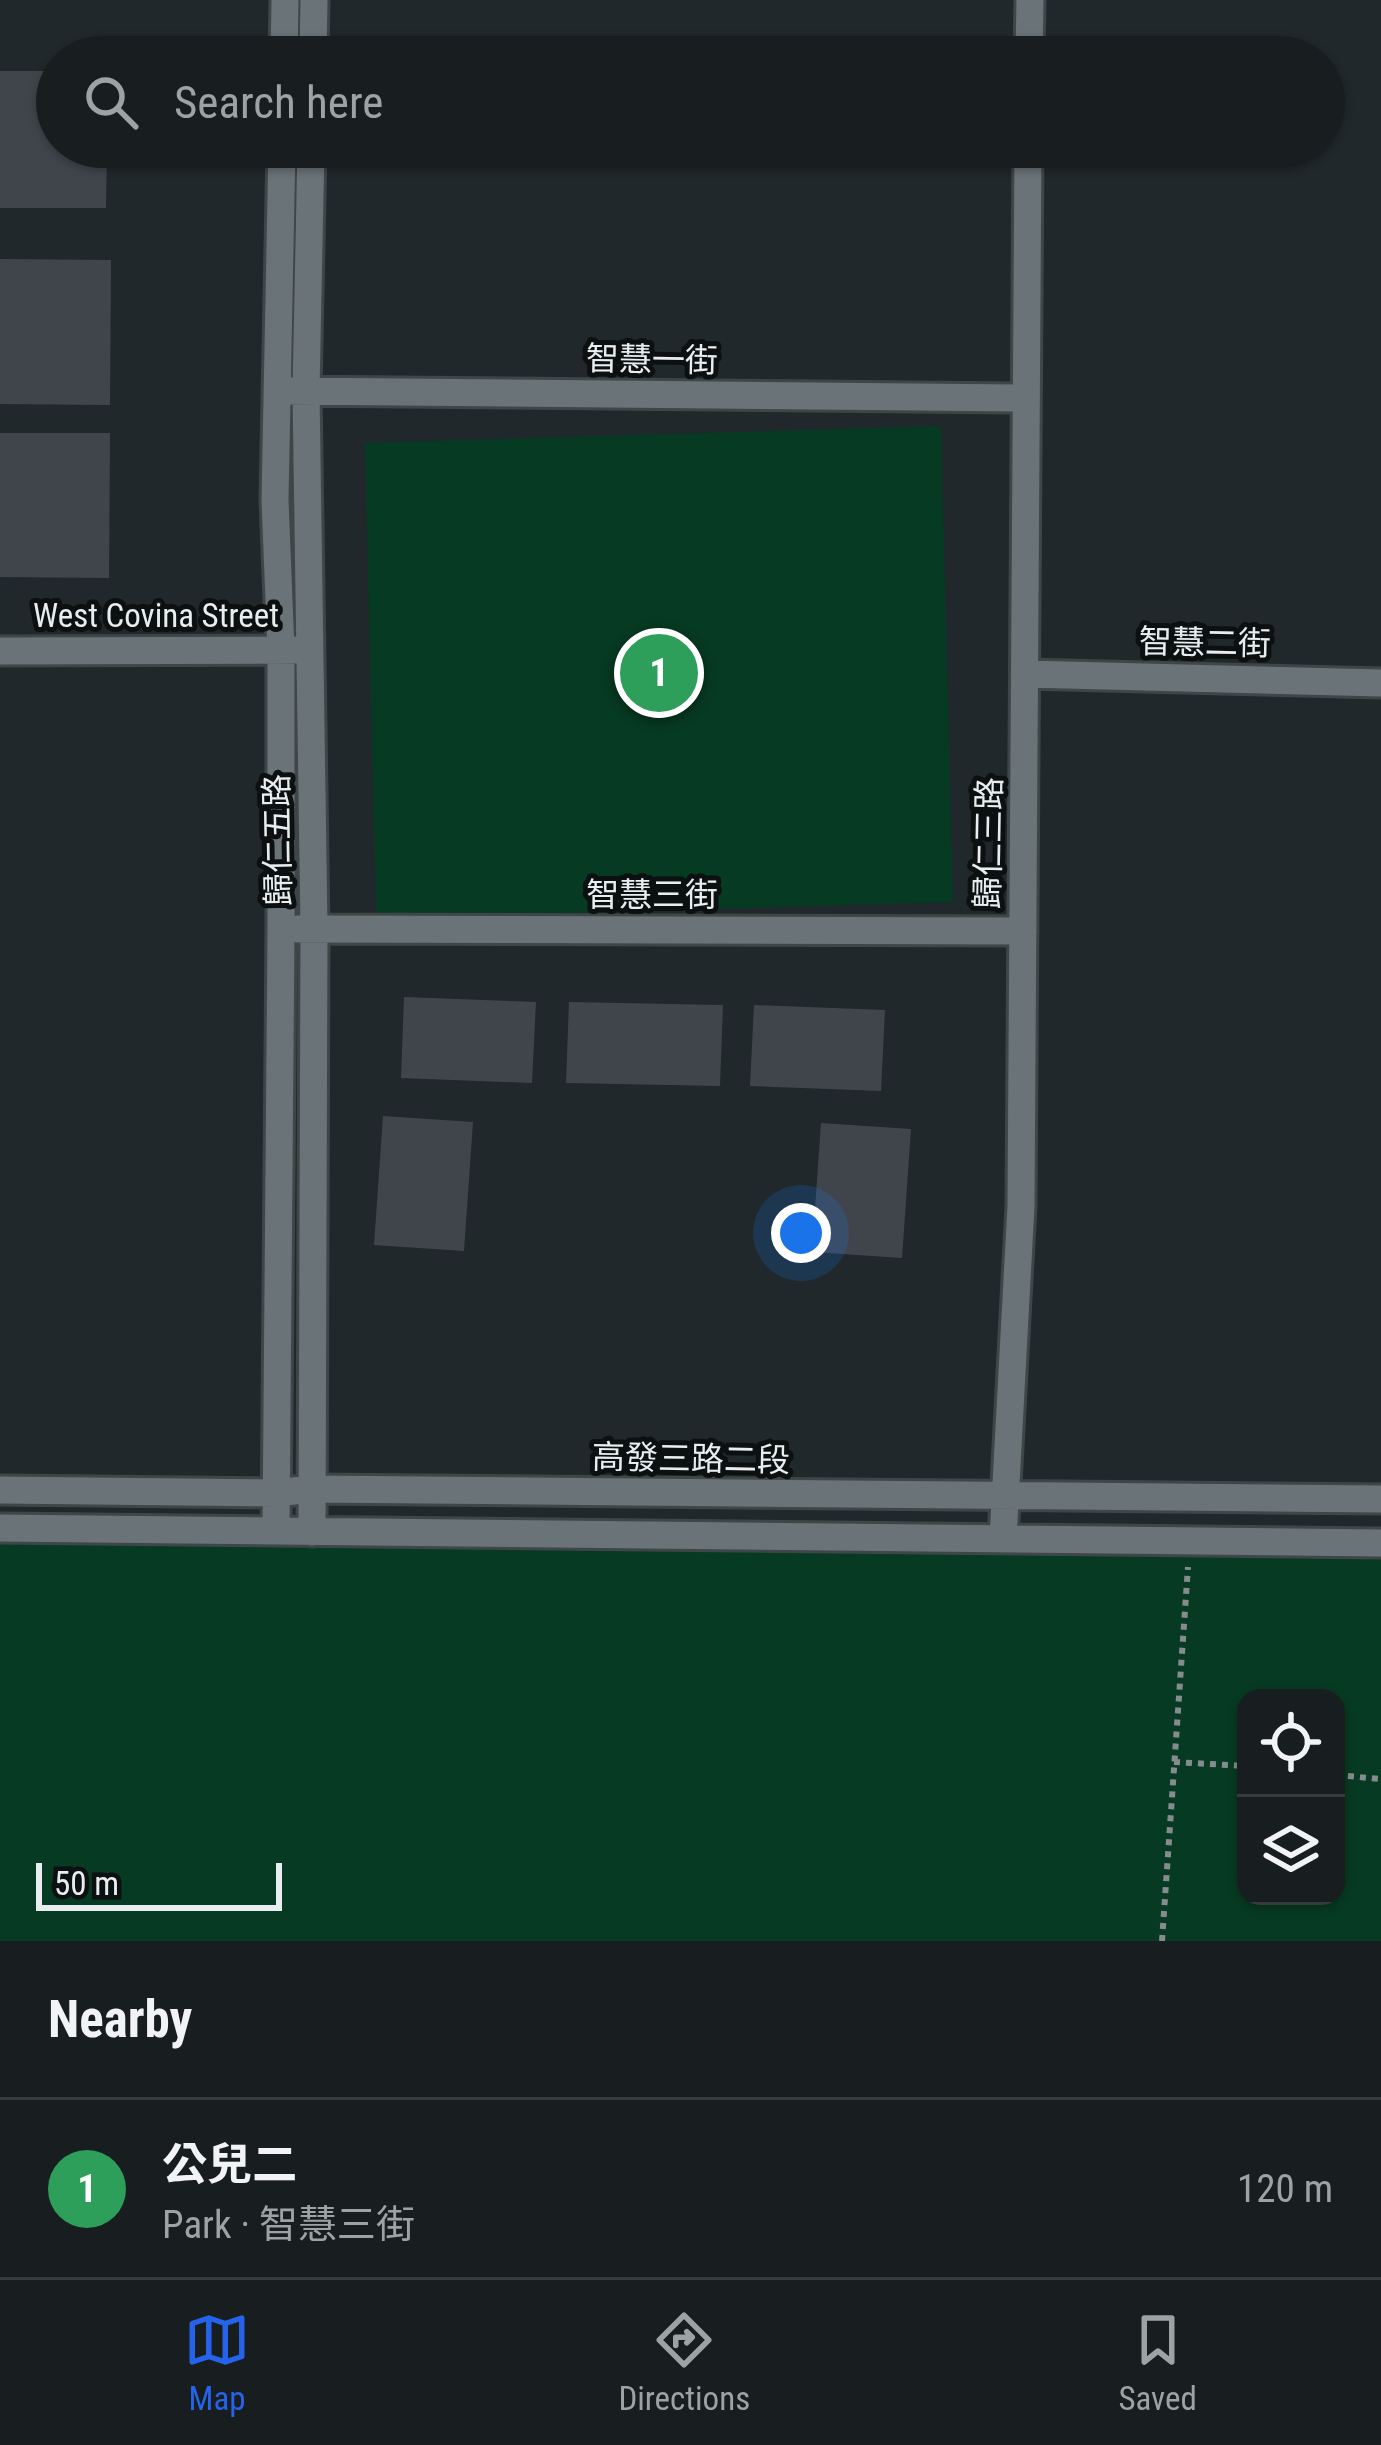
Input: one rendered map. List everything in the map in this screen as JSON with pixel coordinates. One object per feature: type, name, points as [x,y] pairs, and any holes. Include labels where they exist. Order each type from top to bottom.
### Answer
[{"type":"street","points":[[284,36],[285,0]]},
{"type":"street","points":[[313,36],[314,0]]},
{"type":"street","points":[[1029,36],[1030,0]]},
{"type":"street","name":"歸仁五路","points":[[283,168],[292,391],[311,650],[312,1532]]},
{"type":"street","name":"歸仁五路","points":[[276,1531],[281,930],[275,500],[292,391],[309,168]]},
{"type":"street","name":"歸仁三路","points":[[1003,1539],[1021,1206],[1028,168]]},
{"type":"street","name":"智慧一街","points":[[292,391],[1025,398]]},
{"type":"street","name":"West Covina Street","points":[[0,651],[311,650]]},
{"type":"street","name":"智慧二街","points":[[1026,674],[1381,683]]},
{"type":"street","name":"智慧三街","points":[[281,930],[1023,931]]},
{"type":"street","name":"高發三路二段","points":[[0,1490],[1381,1499]]},
{"type":"street","points":[[0,1528],[1381,1543]]},
{"type":"path","points":[[1162,1941],[1189,1541]]},
{"type":"path","points":[[1174,1762],[1237,1766]]},
{"type":"path","points":[[1345,1776],[1381,1779]]},
{"type":"green space","points":[[941,426],[953,902],[376,919],[365,443]]},
{"type":"green space","points":[[0,1530],[1381,1544],[1381,1941],[0,1941]]},
{"type":"building","points":[[0,71],[36,71],[36,168],[107,168],[106,208],[0,208]]},
{"type":"building","points":[[0,259],[111,260],[110,405],[0,404]]},
{"type":"building","points":[[0,433],[110,433],[109,578],[0,577]]},
{"type":"building","points":[[404,997],[536,1002],[532,1083],[401,1078]]},
{"type":"building","points":[[569,1002],[723,1005],[720,1086],[566,1083]]},
{"type":"building","points":[[754,1005],[885,1010],[881,1091],[750,1086]]},
{"type":"building","points":[[383,1116],[473,1122],[464,1251],[374,1245]]},
{"type":"building","points":[[821,1123],[911,1129],[902,1258],[812,1252]]},
{"type":"place","name":"公兒二","points":[[659,673]]}]
